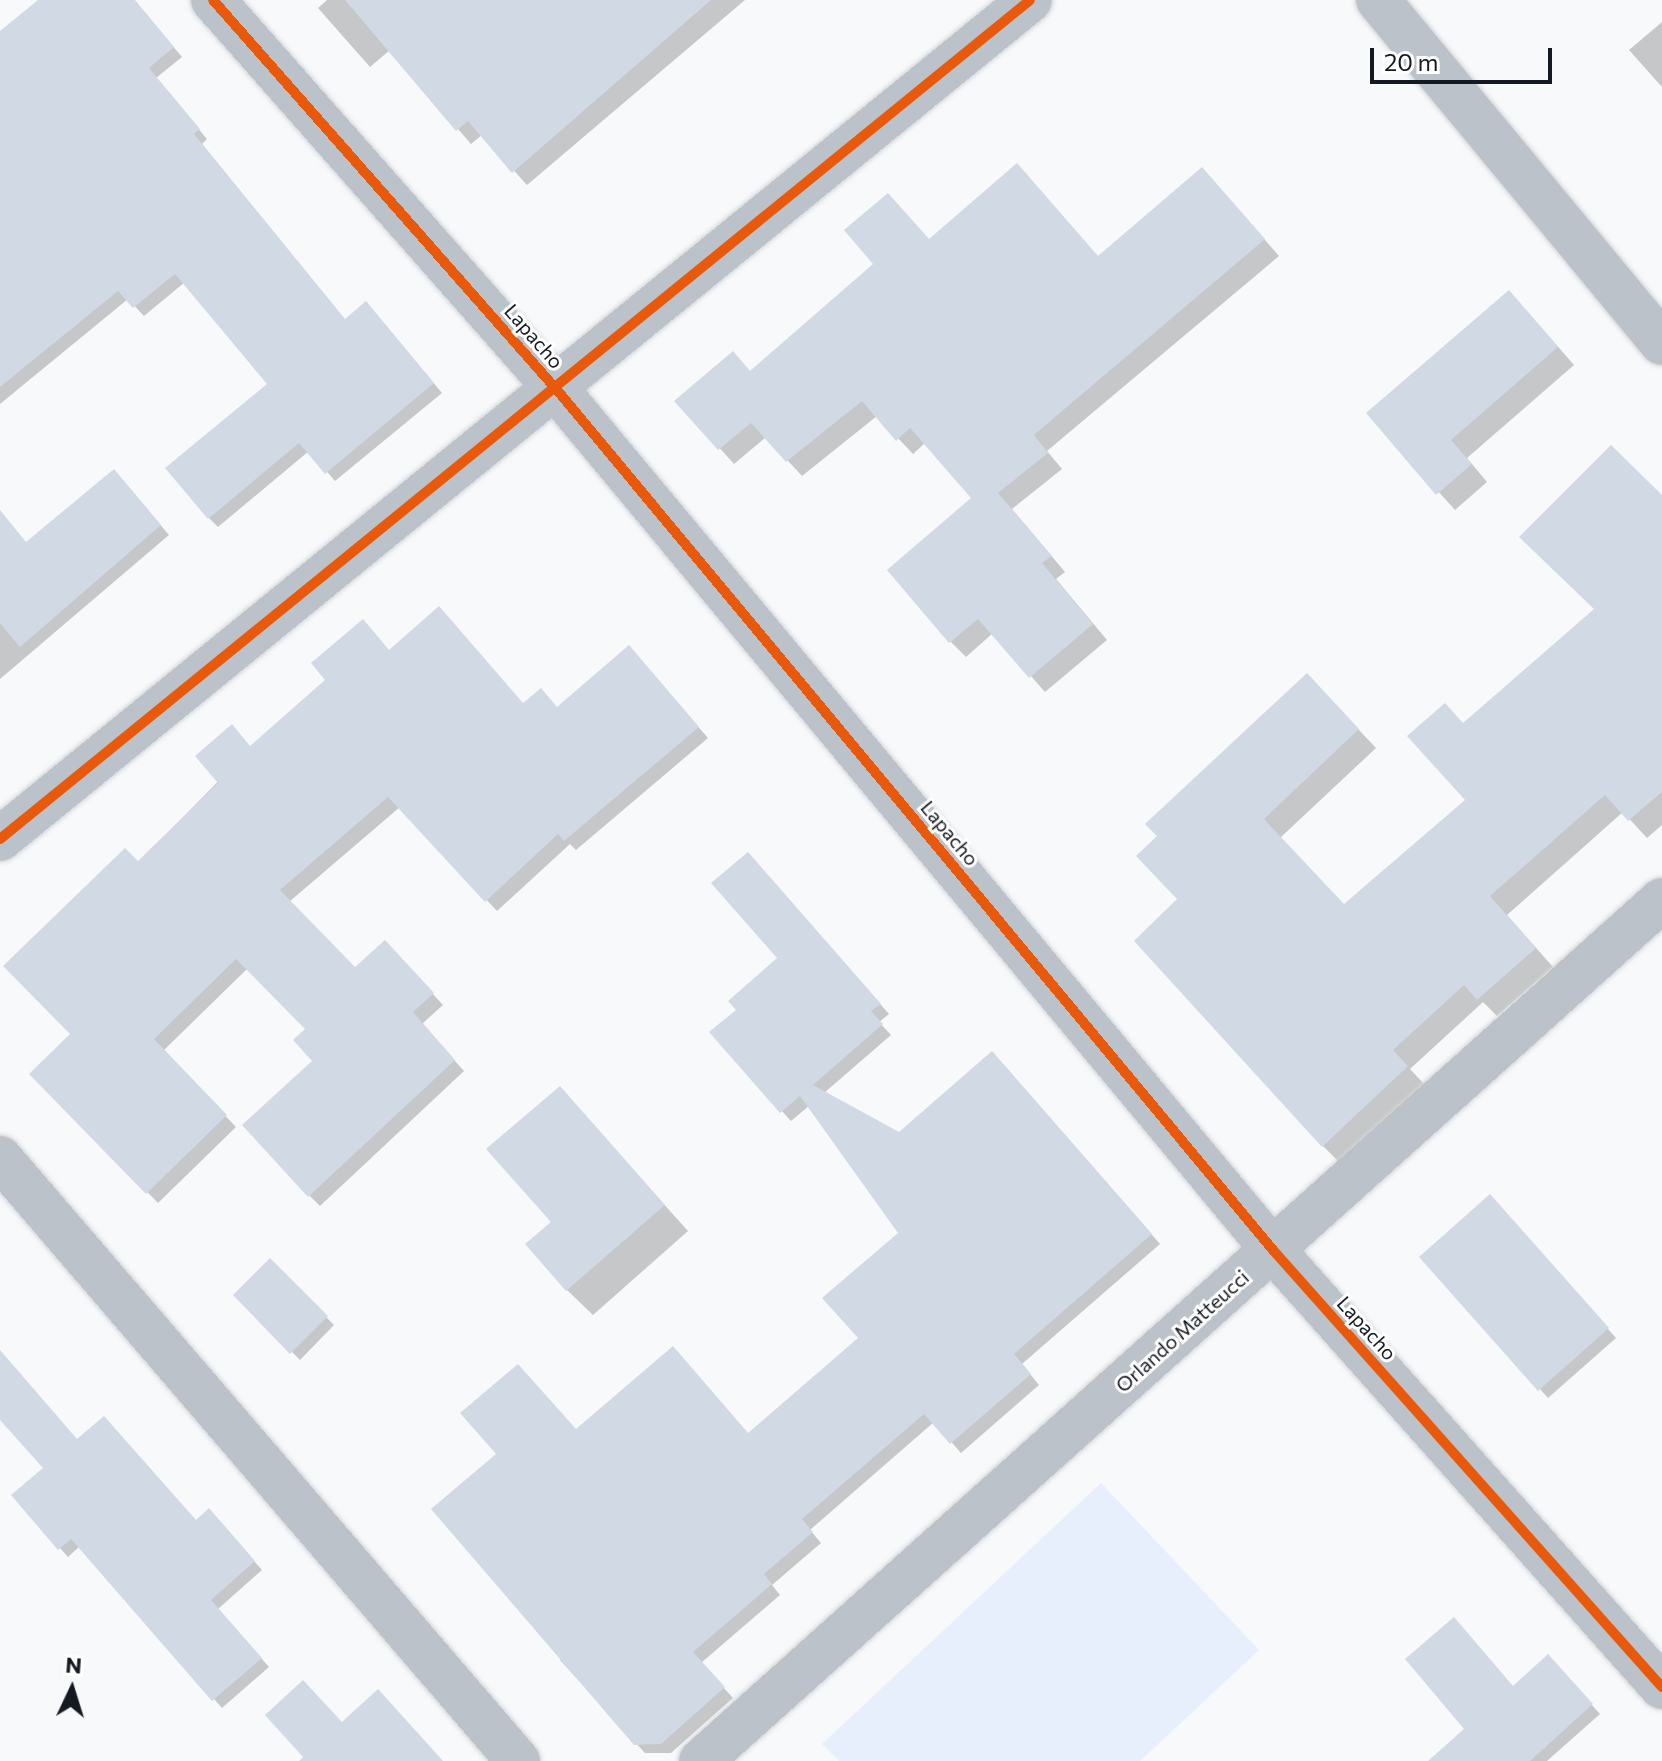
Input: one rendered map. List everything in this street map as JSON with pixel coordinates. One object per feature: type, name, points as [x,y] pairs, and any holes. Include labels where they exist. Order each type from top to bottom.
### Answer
[{"type":"street","name":"Lapacho","points":[[213,0],[557,390],[1273,1250],[1662,1687]]},
{"type":"street","points":[[0,839],[557,390],[1030,0]]},
{"type":"street","points":[[1378,0],[1662,343]]},
{"type":"street","name":"Orlando Matteucci","points":[[701,1761],[1662,900]]},
{"type":"street","points":[[0,1158],[518,1761]]},
{"type":"shaded area","points":[[1101,1483],[1259,1650],[1140,1761],[839,1761],[822,1744]]},
{"type":"building","points":[[38,0],[135,0],[174,47],[149,68],[200,129],[194,134],[345,319],[366,301],[434,383],[325,474],[299,443],[208,519],[165,468],[267,384],[175,274],[133,308],[118,291],[0,387],[0,31]]},
{"type":"building","points":[[345,0],[711,0],[512,173],[468,121],[456,131]]},
{"type":"building","points":[[1017,163],[1098,256],[1202,167],[1265,239],[1034,435],[1048,453],[998,493],[1052,556],[1042,563],[1093,624],[1029,678],[978,619],[949,643],[887,570],[971,498],[910,428],[896,441],[862,401],[786,462],[751,423],[718,450],[674,401],[733,351],[750,371],[873,264],[844,230],[888,193],[929,239]]},
{"type":"building","points":[[1509,290],[1558,347],[1451,440],[1472,464],[1436,495],[1366,413]]},
{"type":"building","points":[[1611,445],[1662,495],[1662,792],[1628,821],[1605,795],[1490,896],[1536,948],[1477,1000],[1464,985],[1393,1050],[1408,1066],[1322,1147],[1134,941],[1177,899],[1136,856],[1157,836],[1145,824],[1307,673],[1359,729],[1264,819],[1344,904],[1465,800],[1407,736],[1445,703],[1463,723],[1594,609],[1519,537]]},
{"type":"building","points":[[114,469],[161,525],[20,647],[0,623],[0,510],[26,542]]},
{"type":"building","points":[[439,606],[523,703],[541,688],[557,707],[629,645],[699,727],[564,841],[558,834],[485,902],[388,797],[280,890],[355,967],[385,940],[434,993],[413,1012],[455,1060],[308,1197],[242,1125],[312,1061],[293,1040],[305,1029],[236,959],[154,1039],[227,1115],[146,1194],[29,1074],[70,1034],[3,966],[125,848],[138,861],[218,783],[195,756],[232,724],[250,746],[325,680],[311,663],[363,619],[389,650]]},
{"type":"building","points":[[748,852],[881,1004],[871,1011],[883,1024],[813,1085],[899,1132],[992,1051],[1152,1234],[1014,1354],[1031,1374],[950,1444],[924,1414],[802,1519],[813,1532],[764,1574],[772,1584],[693,1652],[725,1687],[661,1744],[634,1745],[431,1509],[496,1454],[460,1413],[518,1364],[576,1429],[673,1346],[748,1433],[858,1338],[822,1298],[898,1233],[800,1096],[780,1113],[709,1032],[736,1010],[728,1001],[777,958],[711,883]]},
{"type":"building","points":[[560,1086],[665,1205],[566,1291],[525,1244],[551,1222],[486,1149]]},
{"type":"building","points":[[1490,1194],[1609,1328],[1538,1391],[1419,1257]]},
{"type":"building","points":[[270,1258],[328,1316],[290,1354],[233,1295]]},
{"type":"building","points":[[0,1350],[77,1439],[104,1416],[196,1520],[209,1508],[255,1561],[211,1600],[262,1658],[212,1701],[71,1539],[58,1550],[11,1495],[43,1468],[0,1420]]},
{"type":"building","points":[[1454,1617],[1513,1686],[1548,1654],[1593,1704],[1530,1761],[1428,1761],[1464,1729],[1405,1659]]},
{"type":"building","points":[[303,1680],[342,1722],[378,1689],[443,1761],[299,1761],[303,1757],[265,1715]]},
{"type":"cycle path","points":[[213,0],[557,390],[1273,1250],[1662,1687]]},
{"type":"cycle path","points":[[0,839],[1030,0]]}]
